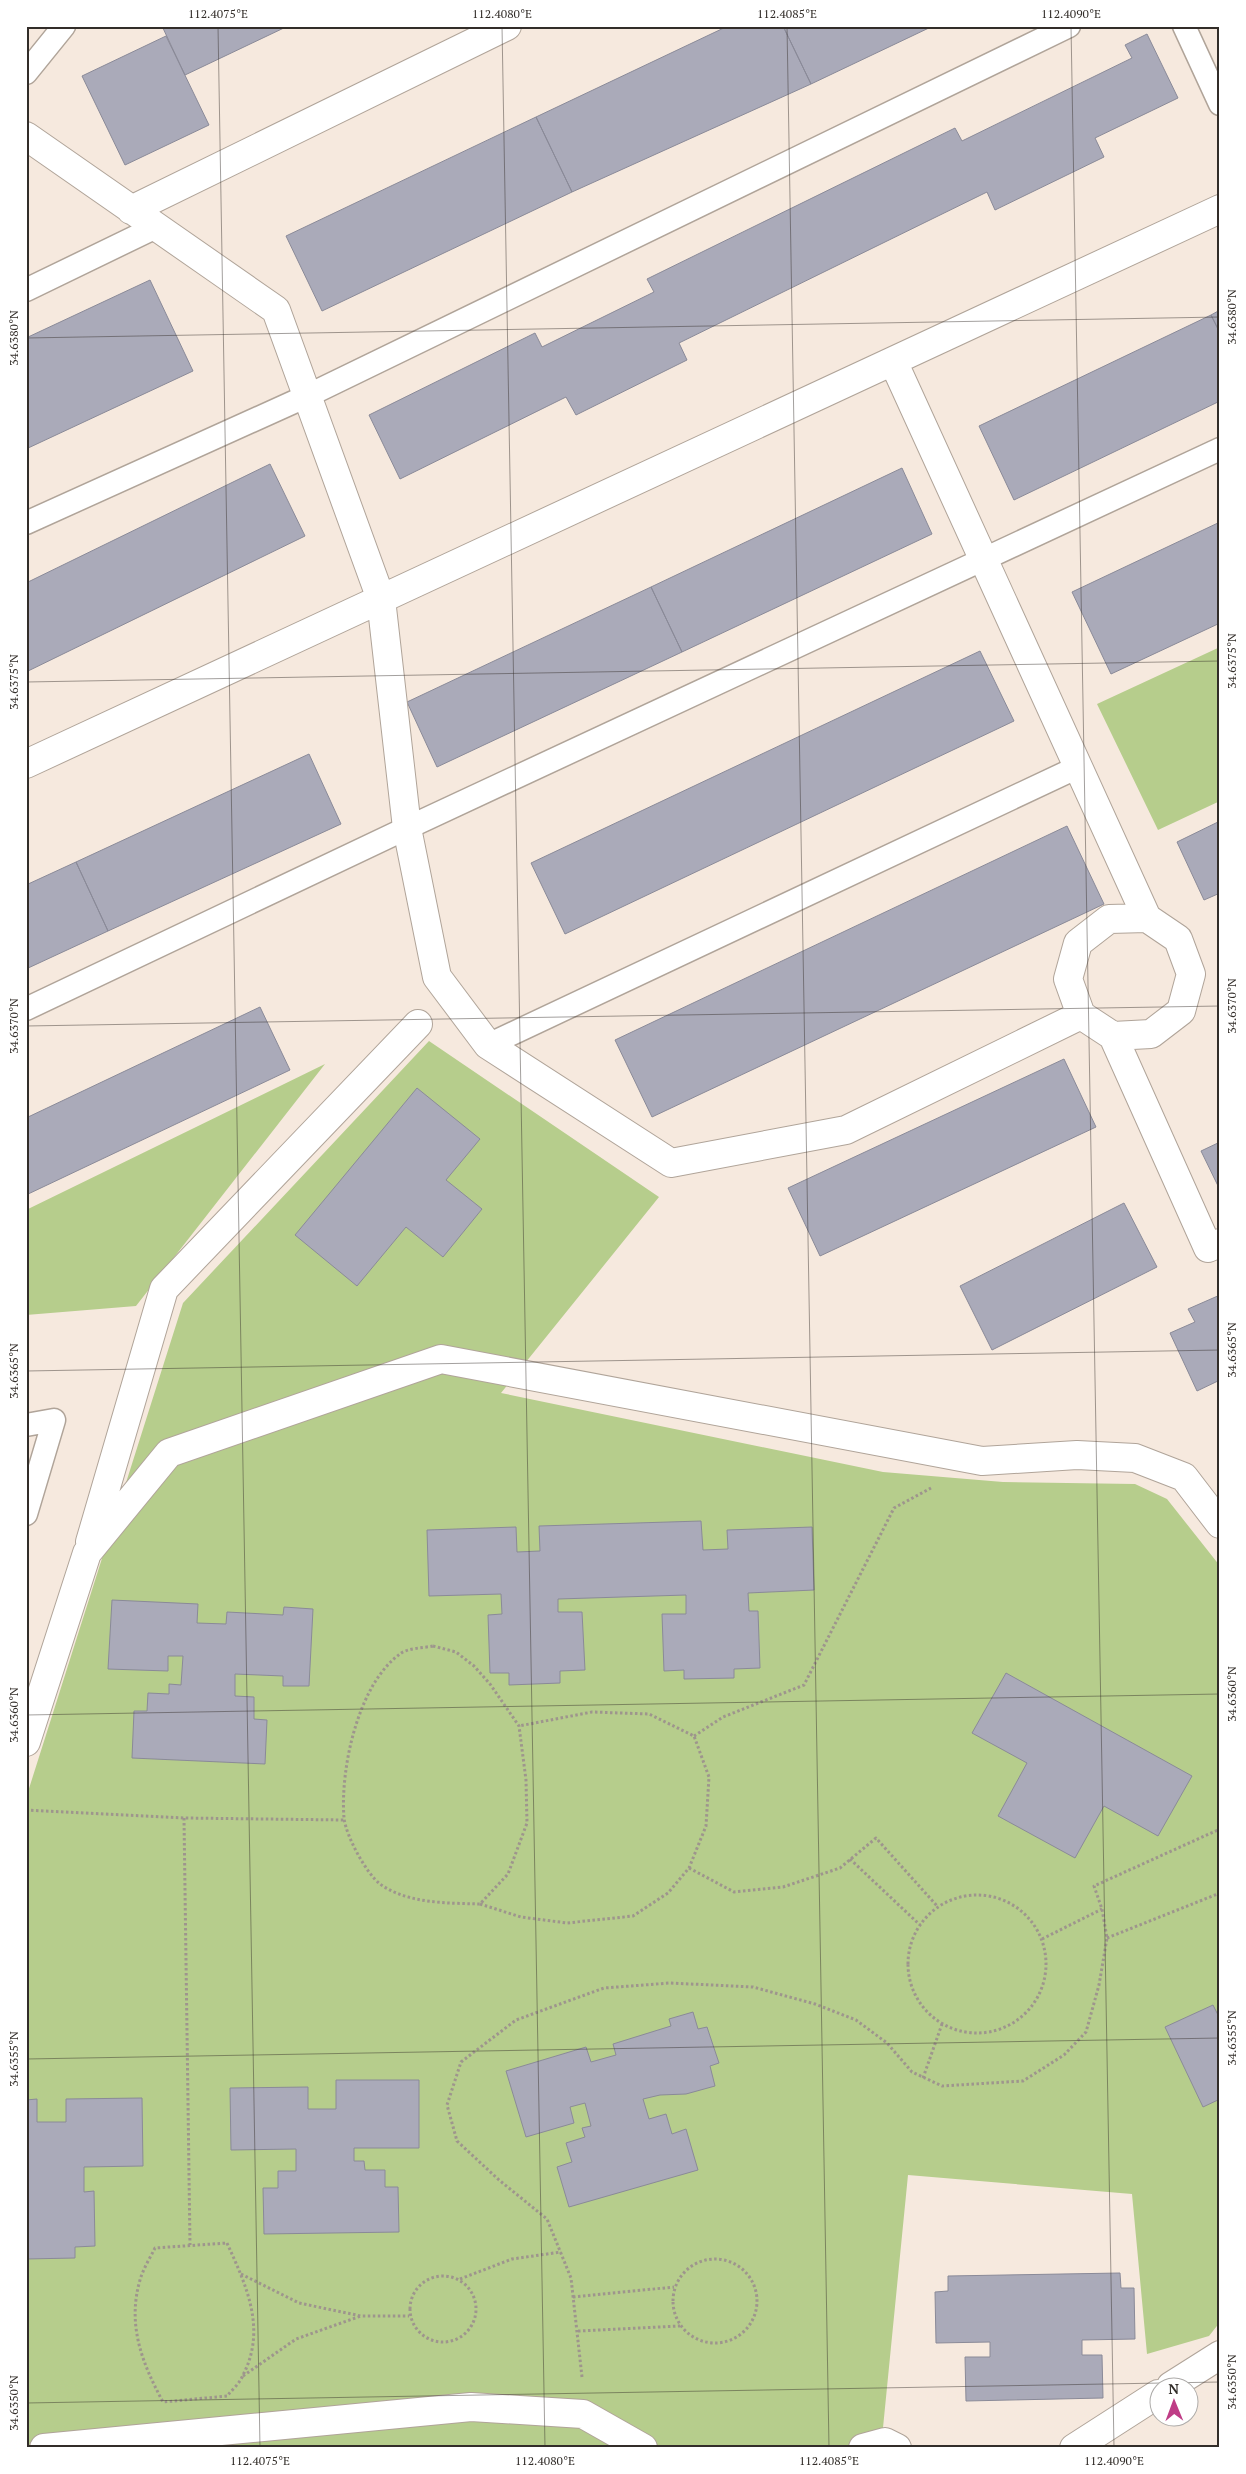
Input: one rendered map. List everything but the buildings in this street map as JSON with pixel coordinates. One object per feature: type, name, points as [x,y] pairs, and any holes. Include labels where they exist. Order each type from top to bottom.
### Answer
[{"type":"street","points":[[131,210],[507,26]]},
{"type":"street","points":[[26,136],[276,310],[381,599],[407,828],[437,977],[488,1044],[671,1162],[846,1130],[1081,1015]]},
{"type":"street","points":[[26,764],[1220,209]]},
{"type":"street","points":[[893,361],[1147,918],[1178,939],[1192,974],[1181,1011],[1151,1034],[1113,1036]]},
{"type":"street","points":[[1147,918],[1109,920],[1078,943],[1068,979],[1081,1015],[1113,1036],[1208,1248],[1220,1242]]},
{"type":"street","points":[[26,1742],[87,1553],[164,1289],[418,1024]]},
{"type":"street","points":[[87,1553],[169,1453],[442,1359],[982,1461],[1077,1455],[1135,1458],[1184,1477],[1220,1524]]},
{"type":"street","points":[[1186,2376],[1220,2355]]},
{"type":"street","points":[[1074,2448],[1148,2400]]},
{"type":"street","points":[[44,2448],[471,2407],[583,2414],[643,2448]]},
{"type":"street","points":[[863,2448],[885,2442],[897,2448]]},
{"type":"lane","points":[[26,73],[64,26]]},
{"type":"lane","points":[[26,523],[308,396],[1069,26]]},
{"type":"lane","points":[[1184,26],[1220,104]]},
{"type":"lane","points":[[26,290],[156,227]]},
{"type":"lane","points":[[26,1009],[407,828],[1220,449]]},
{"type":"lane","points":[[488,1044],[1078,767]]},
{"type":"lane","points":[[26,1425],[54,1420],[26,1514]]},
{"type":"path","points":[[694,1736],[722,1717],[804,1685],[894,1508],[934,1487]]},
{"type":"path","points":[[480,1904],[508,1874],[527,1823],[526,1780],[519,1726],[490,1684],[456,1652],[433,1646],[402,1652],[385,1667],[370,1689],[356,1726],[344,1791],[344,1820],[357,1855],[380,1884],[406,1897],[480,1904],[521,1917],[567,1923],[633,1916],[668,1893],[689,1868],[706,1826],[709,1777],[694,1736],[648,1714],[592,1712],[519,1726]]},
{"type":"path","points":[[26,1810],[184,1818],[344,1820]]},
{"type":"path","points":[[184,1818],[190,2246]]},
{"type":"path","points":[[583,2414],[581,2358],[571,2278],[548,2219],[499,2180],[457,2141],[447,2105],[461,2062],[516,2020],[604,1988],[670,1983],[753,1987],[815,2004],[856,2020],[887,2043],[912,2072],[942,2086],[1023,2081],[1064,2055],[1086,2032],[1099,1985],[1107,1938],[1102,1910],[1094,1886],[1220,1829]]},
{"type":"path","points":[[689,1868],[734,1892],[783,1888],[840,1868],[876,1838],[938,1907]]},
{"type":"path","points":[[850,1860],[920,1925]]},
{"type":"path","points":[[1107,1938],[1220,1894]]},
{"type":"path","points":[[981,1895],[1003,1900],[1023,1912],[1038,1929],[1046,1950],[1047,1973],[1040,1994],[1026,2013],[1008,2027],[986,2033],[964,2032],[942,2024],[924,2010],[913,1990],[908,1968],[910,1945],[920,1925],[938,1907],[958,1898],[981,1895]]},
{"type":"path","points":[[1042,1939],[1102,1910]]},
{"type":"path","points":[[923,2078],[942,2024]]},
{"type":"path","points":[[243,2376],[253,2350],[253,2309],[241,2274],[227,2243],[155,2248],[140,2280],[136,2339],[148,2373],[163,2402],[227,2396],[243,2376],[296,2339],[362,2316]]},
{"type":"path","points":[[460,2279],[473,2294],[477,2313],[470,2330],[454,2341],[435,2342],[418,2333],[409,2316],[411,2297],[422,2281],[441,2275],[460,2279],[512,2259],[561,2252]]},
{"type":"path","points":[[708,2258],[730,2260],[748,2274],[758,2294],[755,2317],[741,2335],[720,2343],[698,2340],[680,2326],[672,2307],[674,2287],[687,2268],[708,2258]]},
{"type":"path","points":[[241,2274],[299,2304],[362,2316],[409,2316]]},
{"type":"path","points":[[573,2297],[674,2287]]},
{"type":"path","points":[[578,2331],[680,2326]]},
{"type":"green space","points":[[1220,647],[1220,801],[1158,830],[1097,704]]},
{"type":"green space","points":[[429,1041],[659,1197],[501,1393],[883,1472],[1003,1482],[1135,1484],[1167,1499],[1220,1566],[1220,2322],[1209,2336],[1147,2354],[1132,2194],[908,2175],[881,2448],[26,2448],[26,1798],[183,1303]]},
{"type":"green space","points":[[325,1064],[136,1306],[26,1315],[26,1210]]}]
